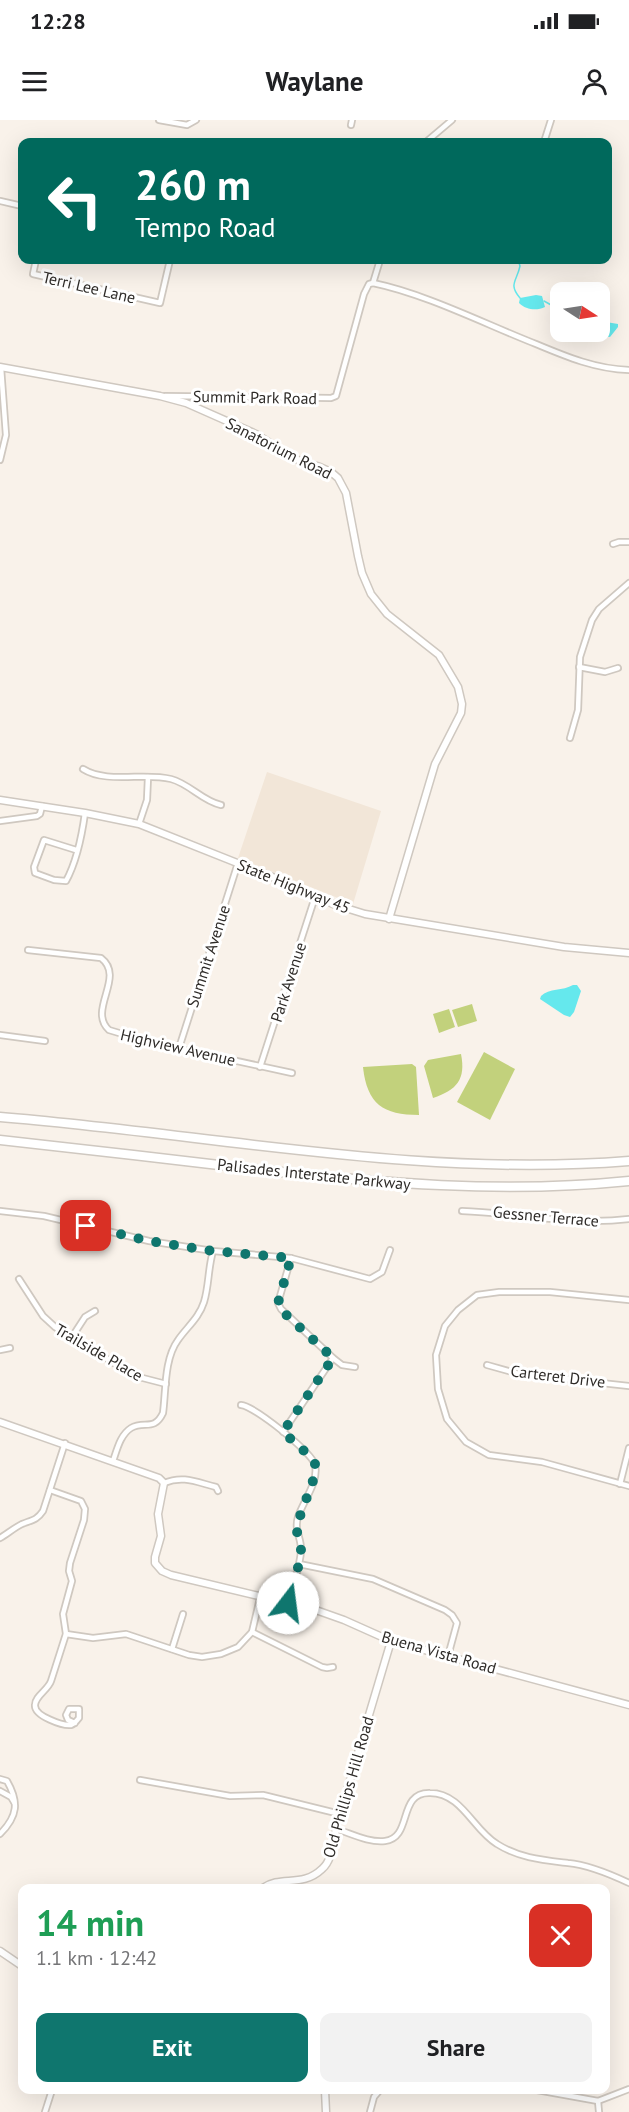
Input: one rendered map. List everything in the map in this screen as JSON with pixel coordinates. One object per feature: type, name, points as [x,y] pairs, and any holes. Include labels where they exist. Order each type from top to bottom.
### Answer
[{"type":"highway","name":"Palisades Interstate Parkway","points":[[0,1118],[412,1162],[522,1166],[629,1161]]},
{"type":"highway","name":"Palisades Interstate Parkway","points":[[0,1140],[352,1180],[420,1185],[515,1188],[629,1181]]},
{"type":"street","points":[[159,120],[187,125],[196,120]]},
{"type":"street","points":[[434,137],[452,120]]},
{"type":"street","points":[[545,138],[551,120]]},
{"type":"street","points":[[0,201],[18,205]]},
{"type":"street","name":"Terri Lee Lane","points":[[35,264],[33,274],[160,303],[169,264]]},
{"type":"street","points":[[379,264],[372,283],[424,299],[585,363],[608,369],[629,370]]},
{"type":"street","name":"Summit Park Road","points":[[1,367],[160,396],[331,398],[336,396],[364,294],[369,284],[372,283]]},
{"type":"street","points":[[0,460],[6,435],[1,367]]},
{"type":"street","name":"Sanatorium Road","points":[[160,396],[192,405],[256,434],[295,459],[331,472],[338,478],[346,494],[358,556],[371,594],[387,614],[439,655],[458,687],[462,704],[459,719],[435,764],[389,920]]},
{"type":"street","points":[[613,544],[629,542]]},
{"type":"street","points":[[570,738],[578,710],[579,667],[592,620],[599,609],[629,583]]},
{"type":"street","points":[[579,667],[605,672],[618,669]]},
{"type":"street","points":[[83,769],[100,776],[171,779],[204,799],[221,805]]},
{"type":"street","points":[[139,824],[147,800],[148,777]]},
{"type":"street","name":"State Highway 45","points":[[0,800],[139,824],[290,884],[315,897],[389,920],[572,949],[629,953]]},
{"type":"street","points":[[0,821],[36,816],[40,814],[42,806]]},
{"type":"street","points":[[76,850],[44,840],[34,867],[35,873],[54,880],[66,881],[76,850],[85,813]]},
{"type":"street","name":"Summit Avenue","points":[[179,1048],[238,863]]},
{"type":"street","name":"Park Avenue","points":[[260,1066],[315,897]]},
{"type":"street","name":"Highview Avenue","points":[[28,950],[101,958],[110,968],[101,1015],[104,1026],[115,1033],[292,1074]]},
{"type":"street","points":[[0,1035],[45,1041]]},
{"type":"street","points":[[0,1211],[44,1216],[149,1241],[213,1251],[291,1258],[370,1279],[382,1272],[390,1250]]},
{"type":"street","name":"Gessner Terrace","points":[[462,1211],[498,1212],[584,1221],[629,1219]]},
{"type":"street","points":[[113,1461],[129,1429],[136,1425],[155,1424],[163,1413],[170,1360],[177,1341],[191,1326],[205,1301],[209,1264],[213,1251]]},
{"type":"street","points":[[291,1258],[278,1303],[281,1310],[333,1358],[342,1365],[355,1368]]},
{"type":"street","name":"Trailside Place","points":[[20,1279],[43,1316],[55,1327],[135,1376],[166,1384]]},
{"type":"street","points":[[629,1300],[550,1292],[499,1292],[477,1295],[458,1310],[445,1326],[436,1355],[438,1389],[447,1419],[466,1442],[489,1455],[542,1462],[629,1486]]},
{"type":"street","points":[[72,1337],[85,1317],[94,1311]]},
{"type":"street","points":[[0,1350],[10,1348]]},
{"type":"street","points":[[283,1432],[333,1358]]},
{"type":"street","name":"Carteret Drive","points":[[487,1365],[519,1374],[629,1386]]},
{"type":"street","points":[[241,1405],[250,1407],[283,1432],[312,1458],[316,1466],[314,1478],[296,1527],[300,1543],[299,1564],[288,1603]]},
{"type":"street","points":[[0,1422],[65,1443],[159,1478],[164,1483],[176,1478],[184,1479],[216,1487],[218,1491]]},
{"type":"street","points":[[0,1539],[23,1524],[35,1521],[40,1516],[65,1443]]},
{"type":"street","points":[[620,1484],[629,1449]]},
{"type":"street","name":"Buena Vista Road","points":[[164,1483],[158,1514],[161,1536],[155,1557],[155,1563],[162,1571],[329,1614],[391,1641],[629,1705]]},
{"type":"street","points":[[50,1490],[81,1501],[85,1509],[84,1520],[70,1563],[69,1571],[72,1581],[63,1614],[66,1634],[49,1688],[37,1698],[35,1706],[36,1712],[42,1717],[70,1725],[75,1723]]},
{"type":"street","points":[[299,1564],[373,1579],[445,1610],[457,1623],[448,1656]]},
{"type":"street","points":[[66,1634],[93,1638],[126,1634],[202,1657],[221,1654],[238,1647],[252,1632],[260,1598]]},
{"type":"street","points":[[172,1649],[183,1614]]},
{"type":"street","points":[[252,1632],[322,1667],[333,1666]]},
{"type":"street","name":"Old Phillips Hill Road","points":[[269,1884],[304,1880],[324,1868],[328,1861],[391,1641]]},
{"type":"street","points":[[0,1779],[7,1781],[14,1793],[16,1804],[12,1819],[0,1834]]},
{"type":"street","points":[[140,1780],[230,1796],[263,1795],[340,1814]]},
{"type":"street","points":[[0,1791],[11,1797],[16,1804]]},
{"type":"street","points":[[336,1828],[377,1841],[393,1839],[399,1834],[412,1799],[418,1794],[427,1792],[443,1795],[458,1803],[478,1830],[508,1851],[537,1859],[583,1866],[629,1883]]},
{"type":"street","points":[[0,1951],[18,1963]]},
{"type":"street","points":[[559,2094],[598,2101],[629,2089]]},
{"type":"street","points":[[45,2112],[51,2094]]},
{"type":"street","points":[[325,2094],[326,2112]]},
{"type":"street","points":[[370,2112],[377,2094]]},
{"type":"street","points":[[598,2101],[599,2112]]},
{"type":"shaded area","points":[[267,772],[381,811],[353,904],[238,858]]},
{"type":"green space","points":[[472,1004],[477,1021],[458,1027],[452,1010]]},
{"type":"green space","points":[[449,1009],[455,1027],[439,1033],[433,1014]]},
{"type":"green space","points":[[484,1052],[515,1069],[490,1120],[457,1102]]},
{"type":"green space","points":[[461,1054],[462,1070],[458,1082],[448,1091],[433,1098],[424,1066],[428,1060]]},
{"type":"green space","points":[[412,1064],[416,1067],[419,1115],[396,1113],[379,1105],[368,1090],[363,1067]]},
{"type":"water","points":[[542,296],[545,307],[532,309],[519,303],[520,298]]},
{"type":"water","points":[[610,323],[618,324],[610,337]]},
{"type":"water","points":[[577,985],[581,991],[570,1017],[540,999],[544,993]]},
{"type":"waterway","points":[[519,264],[514,286],[520,298]]},
{"type":"waterway","points":[[544,301],[550,304]]},
{"type":"route","points":[[86,1226],[149,1241],[213,1251],[291,1258],[278,1303],[281,1310],[333,1358],[283,1432],[312,1458],[316,1466],[314,1478],[296,1527],[301,1550],[288,1603]]}]
